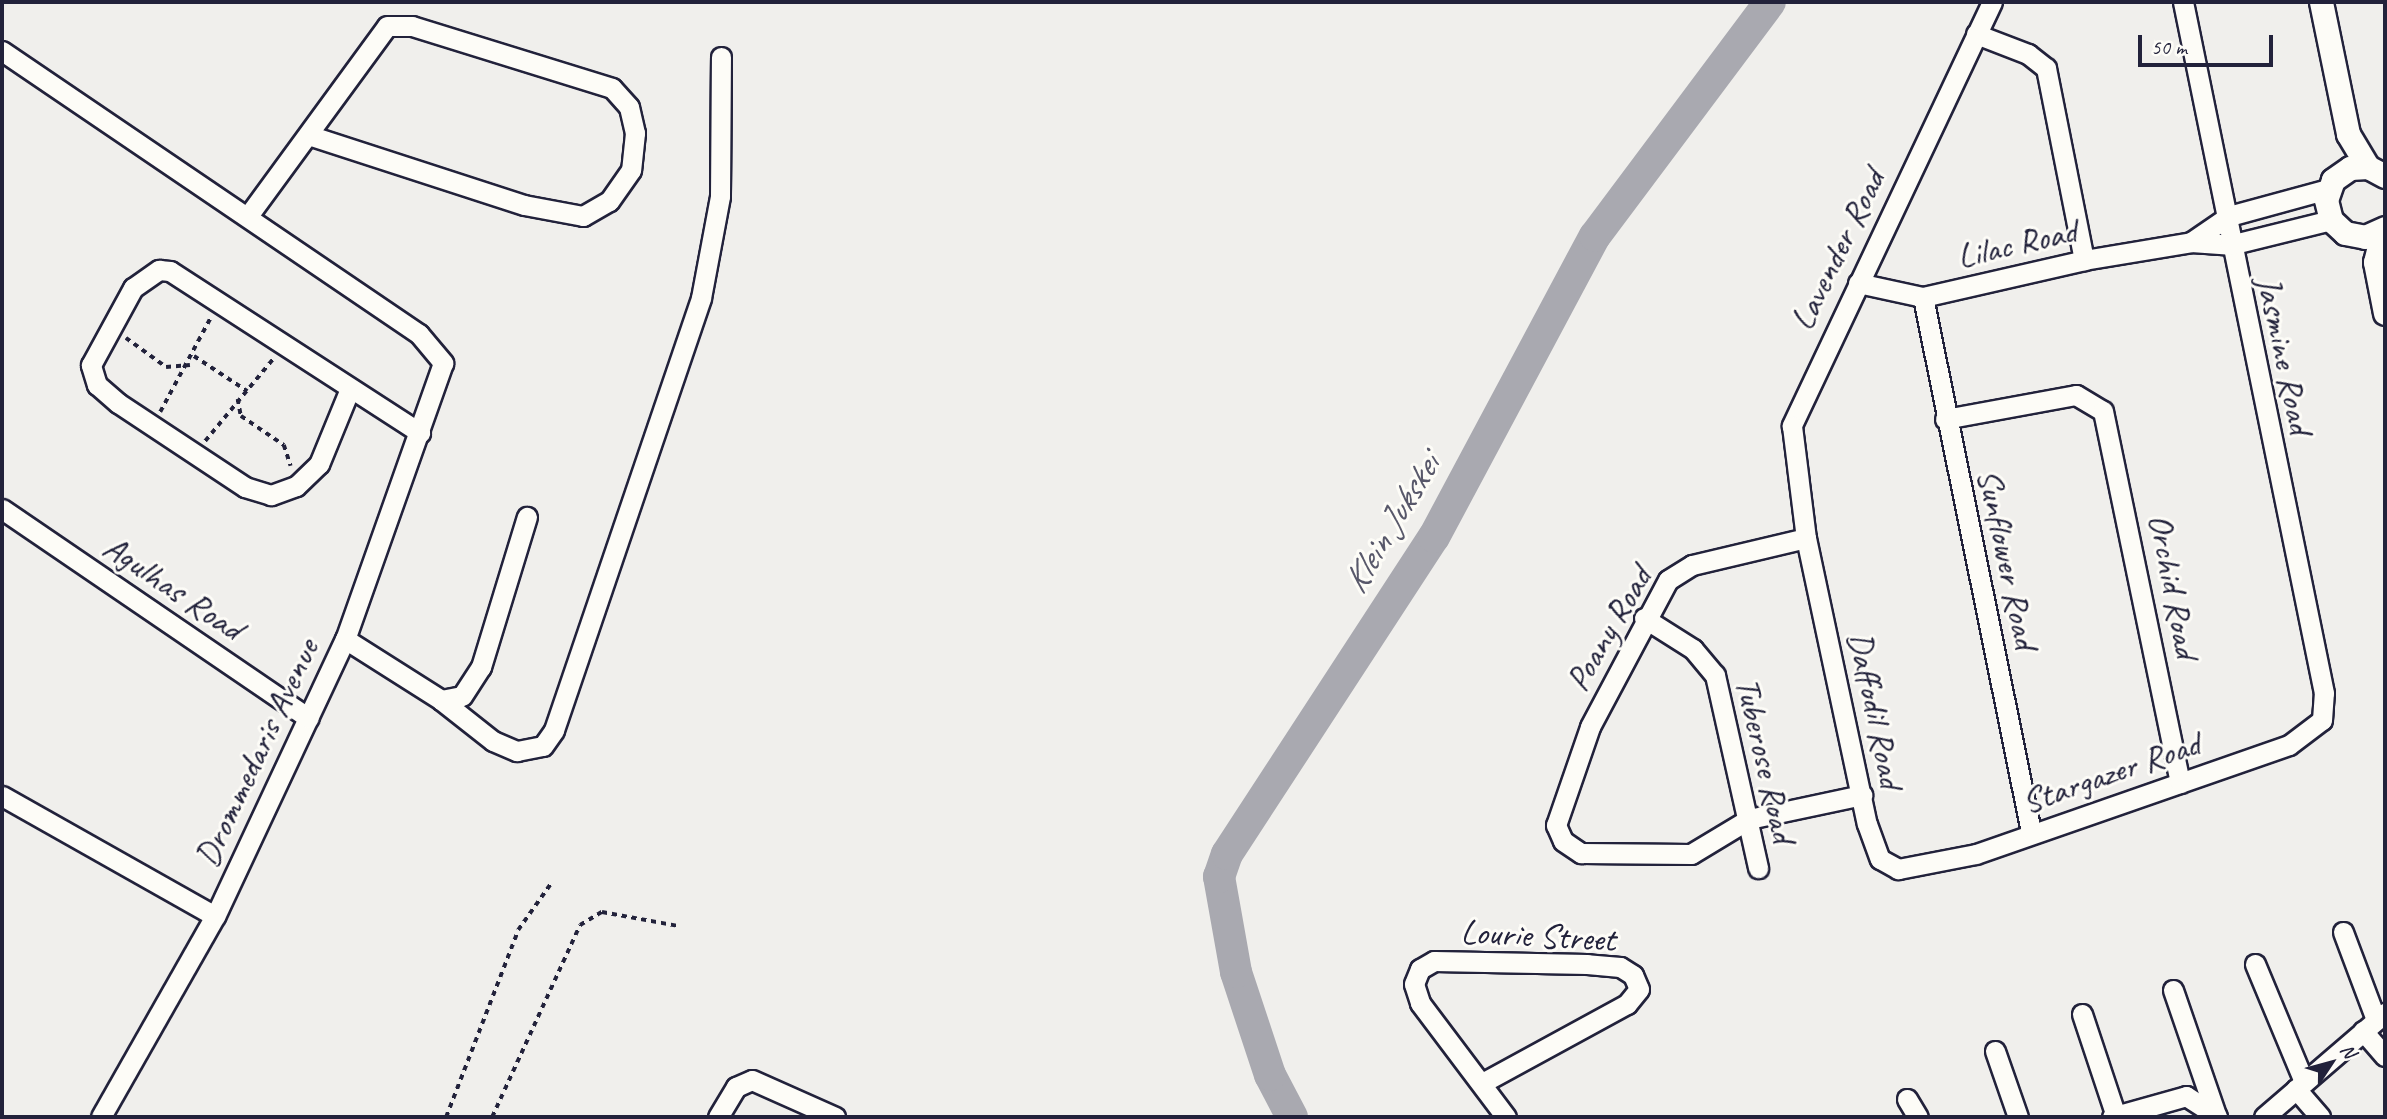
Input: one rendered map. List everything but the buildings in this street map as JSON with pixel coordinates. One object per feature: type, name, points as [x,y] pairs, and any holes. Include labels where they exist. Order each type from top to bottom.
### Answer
[{"type":"street","name":"Lavender Road","points":[[1806,538],[1792,426],[1992,2]]},
{"type":"street","name":"Jasmine Road","points":[[2183,2],[2229,216],[2230,245],[2324,693],[2322,720]]},
{"type":"street","points":[[2192,242],[2229,216],[2334,181],[2376,171],[2348,134],[2321,2]]},
{"type":"street","points":[[248,216],[309,135],[368,45],[397,24],[612,88],[629,107],[635,133],[631,170],[609,201],[583,216],[524,205],[309,135]]},
{"type":"street","points":[[1976,34],[2046,68],[2084,260]]},
{"type":"street","name":"Drommedaris Avenue","points":[[2,51],[248,216],[436,347],[443,373],[345,639],[215,916],[101,1117]]},
{"type":"street","points":[[345,639],[441,700],[494,741],[517,751],[543,746],[554,730],[701,298],[720,188],[721,57]]},
{"type":"street","points":[[2331,220],[2334,181],[2348,134]]},
{"type":"street","points":[[2192,242],[2230,245],[2331,220],[2355,237],[2375,262]]},
{"type":"street","points":[[2355,237],[2384,229]]},
{"type":"street","points":[[2384,229],[2375,262],[2385,313]]},
{"type":"street","name":"Lilac Road","points":[[1858,283],[1923,297],[2084,260],[2192,242]]},
{"type":"street","points":[[349,391],[319,464],[296,486],[259,493],[104,392],[92,375],[93,356],[134,288],[159,270],[184,276],[349,391],[420,433]]},
{"type":"street","name":"Sunflower Road","points":[[1923,297],[1945,419],[2031,832]]},
{"type":"street","name":"Orchid Road","points":[[1945,419],[2067,395],[2098,404],[2110,428],[2180,783]]},
{"type":"street","name":"Agulhas Road","points":[[2,509],[308,718]]},
{"type":"street","points":[[441,700],[462,696],[477,678],[527,517]]},
{"type":"street","name":"Poany Road","points":[[1749,819],[1691,854],[1581,853],[1563,841],[1555,819],[1562,792],[1644,618],[1668,580],[1685,568],[1806,538]]},
{"type":"street","name":"Daffodil Road","points":[[1806,538],[1862,795],[1881,859],[1912,869]]},
{"type":"street","name":"Tuberose Road","points":[[1644,618],[1711,667],[1749,819],[1758,868]]},
{"type":"street","name":"Stargazer Road","points":[[1912,869],[1952,862],[2031,832],[2289,745],[2322,720]]},
{"type":"street","points":[[1749,819],[1862,795]]},
{"type":"street","points":[[4,804],[215,916]]},
{"type":"street","points":[[2343,932],[2385,1056]]},
{"type":"street","name":"Lourie Street","points":[[1482,1083],[1627,1004],[1639,989],[1633,975],[1610,965],[1426,963],[1415,977],[1414,993],[1506,1117]]},
{"type":"street","points":[[2255,964],[2300,1086],[2320,1117]]},
{"type":"street","points":[[2173,990],[2217,1116]]},
{"type":"street","points":[[2082,1014],[2114,1117],[2186,1097],[2217,1116]]},
{"type":"street","points":[[2264,1117],[2375,1021]]},
{"type":"street","points":[[1995,1051],[2018,1117]]},
{"type":"street","points":[[718,1117],[736,1087],[752,1080],[835,1117]]},
{"type":"street","points":[[1907,1099],[1918,1117]]},
{"type":"path","points":[[151,425],[190,365],[221,302]]},
{"type":"path","points":[[110,327],[166,367],[190,365]]},
{"type":"path","points":[[196,454],[284,345]]},
{"type":"path","points":[[194,356],[247,391]]},
{"type":"path","points":[[238,399],[241,416],[288,451],[296,486]]},
{"type":"path","points":[[446,1117],[518,930],[552,882]]},
{"type":"path","points":[[492,1117],[580,925],[602,912],[678,926]]},
{"type":"waterway","name":"Klein Jukskei","points":[[1292,1117],[1270,1075],[1236,972],[1219,877],[1227,854],[1434,537],[1595,236],[1770,2]]}]
